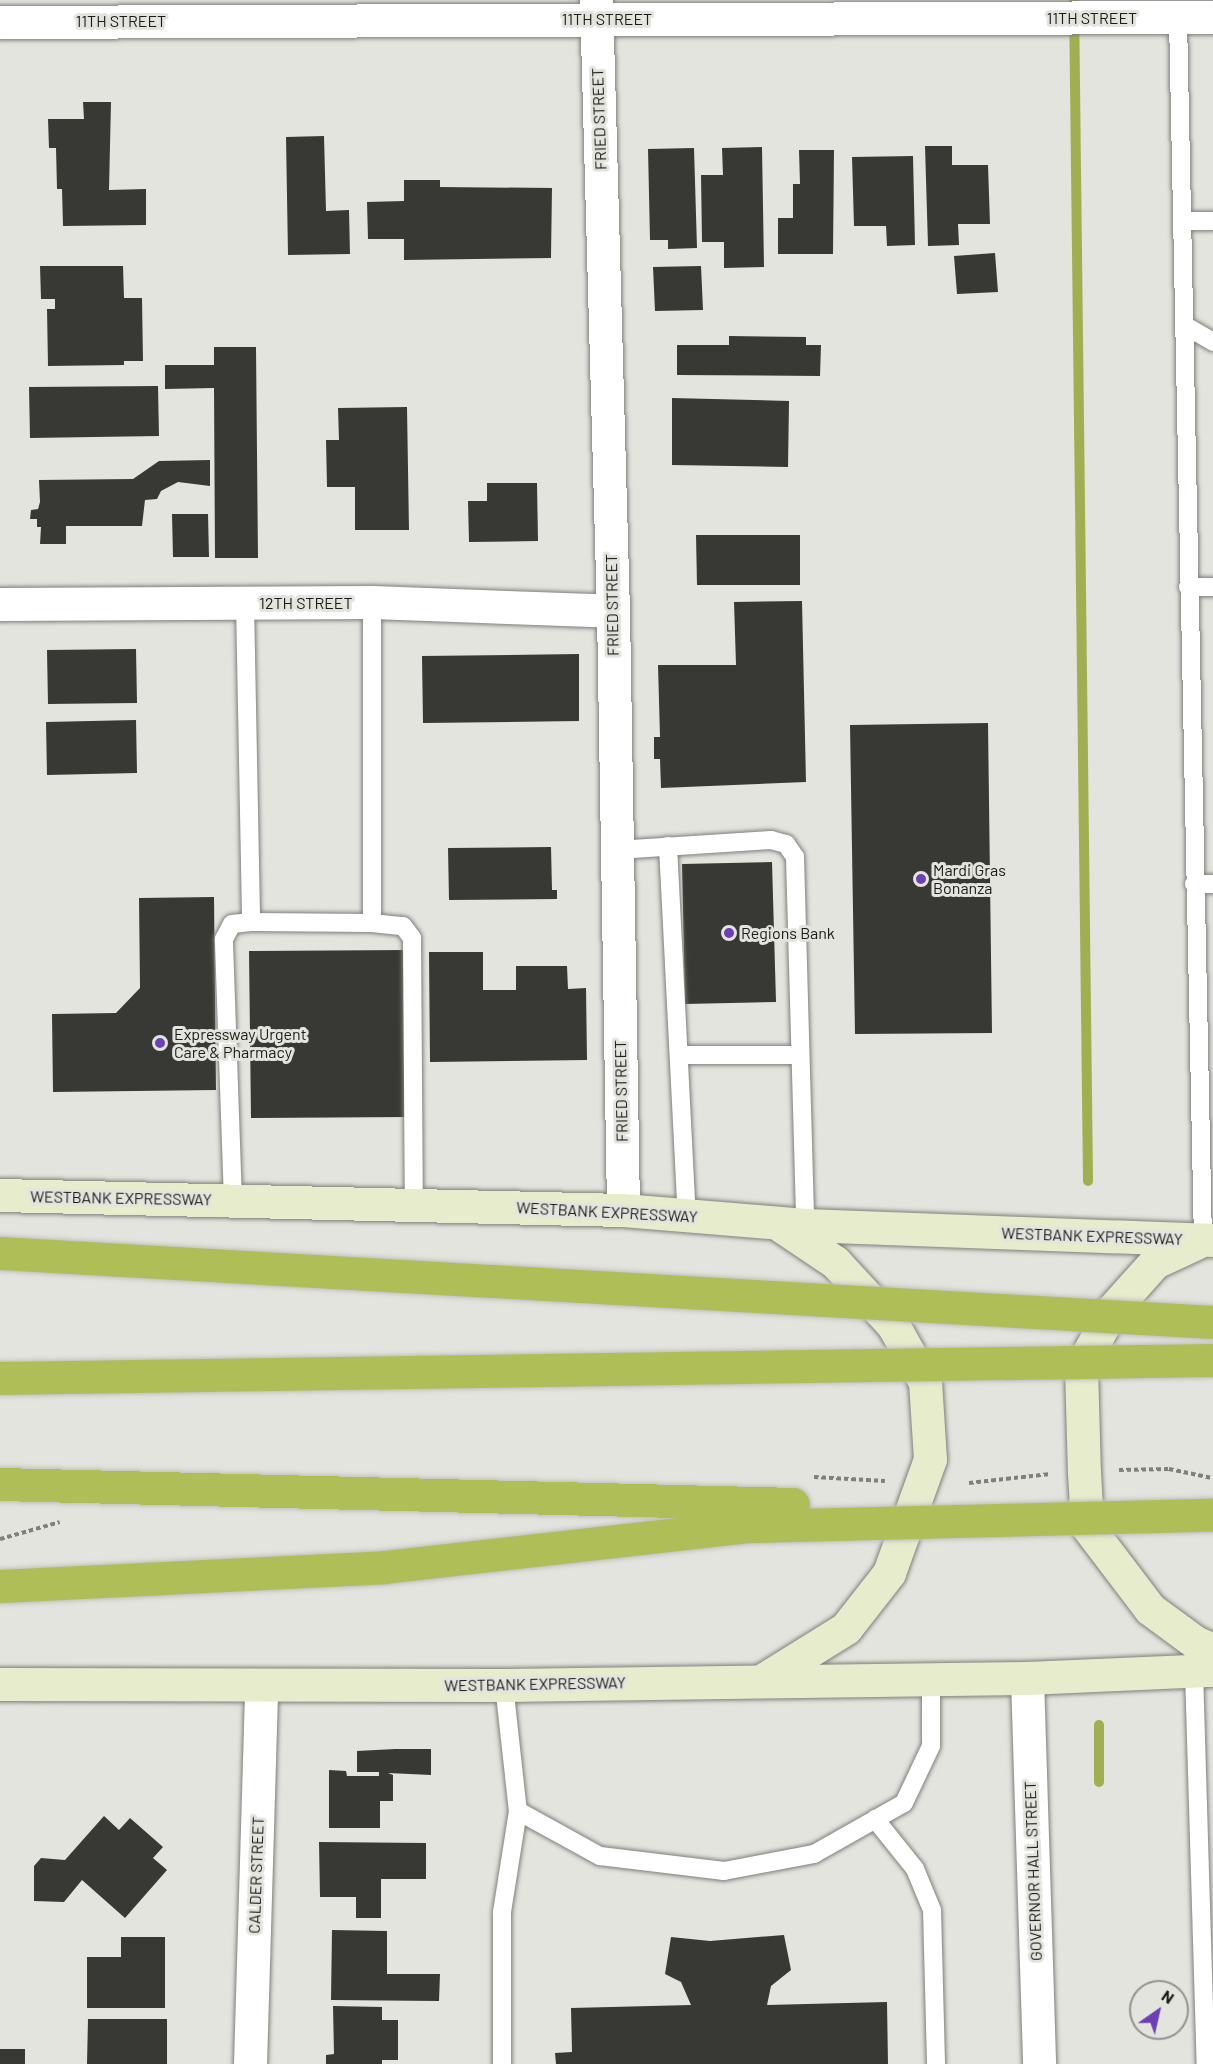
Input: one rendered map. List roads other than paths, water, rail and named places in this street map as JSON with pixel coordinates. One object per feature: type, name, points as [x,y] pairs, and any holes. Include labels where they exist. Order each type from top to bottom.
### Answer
[{"type":"highway","points":[[0,1253],[1213,1322]]},
{"type":"highway","points":[[0,1378],[1213,1360]]},
{"type":"highway","points":[[0,1485],[1213,1514]]},
{"type":"highway","points":[[0,1586],[384,1567],[752,1526],[1213,1514]]},
{"type":"main road","name":"WESTBANK EXPRESSWAY","points":[[0,1196],[623,1210],[791,1224],[1208,1239]]},
{"type":"main road","points":[[761,1681],[846,1628],[890,1573],[930,1460],[926,1382],[893,1325],[835,1262],[791,1224]]},
{"type":"main road","points":[[1207,1664],[1195,1642],[1150,1609],[1087,1526],[1081,1367],[1111,1311],[1155,1262],[1208,1239]]},
{"type":"main road","name":"WESTBANK EXPRESSWAY","points":[[0,1684],[504,1685],[1027,1678],[1207,1664]]},
{"type":"street","name":"11TH STREET","points":[[0,22],[596,9],[1046,12],[1092,18],[1141,9],[1178,18],[1213,17]]},
{"type":"street","name":"FRIED STREET","points":[[596,9],[613,611],[623,1210]]},
{"type":"street","name":"12TH STREET","points":[[0,604],[372,602],[613,611]]},
{"type":"street","name":"GOVERNOR HALL STREET","points":[[1027,1678],[1039,2064]]},
{"type":"street","name":"CALDER STREET","points":[[250,2064],[261,1686]]},
{"type":"lane","points":[[1178,18],[1194,884],[1208,1239]]},
{"type":"lane","points":[[1182,221],[1213,221]]},
{"type":"lane","points":[[1184,325],[1213,342]]},
{"type":"lane","points":[[1188,587],[1213,587]]},
{"type":"lane","points":[[372,602],[372,923]]},
{"type":"lane","points":[[245,603],[251,922]]},
{"type":"lane","points":[[617,850],[771,840],[786,844],[795,857],[800,1055],[791,1224]]},
{"type":"lane","points":[[668,846],[687,1216]]},
{"type":"lane","points":[[1194,884],[1213,884]]},
{"type":"lane","points":[[233,1201],[224,939],[232,924],[251,922],[372,923],[403,926],[412,938],[414,1205]]},
{"type":"lane","points":[[679,1055],[800,1055]]},
{"type":"lane","points":[[1206,2064],[1207,1664]]},
{"type":"lane","points":[[518,1811],[600,1856],[724,1871],[814,1854],[904,1803],[932,1746],[931,1678]]},
{"type":"lane","points":[[502,2064],[502,1912],[518,1811],[504,1685]]},
{"type":"lane","points":[[875,1819],[915,1869],[932,1910],[936,2064]]},
{"type":"waterway","points":[[1074,0],[1088,1181]]},
{"type":"waterway","points":[[1099,1725],[1099,1782]]},
{"type":"place","name":"Mardi Gras Bonanza","points":[[921,879]]},
{"type":"place","name":"Regions Bank","points":[[729,933]]},
{"type":"place","name":"Expressway Urgent Care & Pharmacy","points":[[160,1043]]}]
